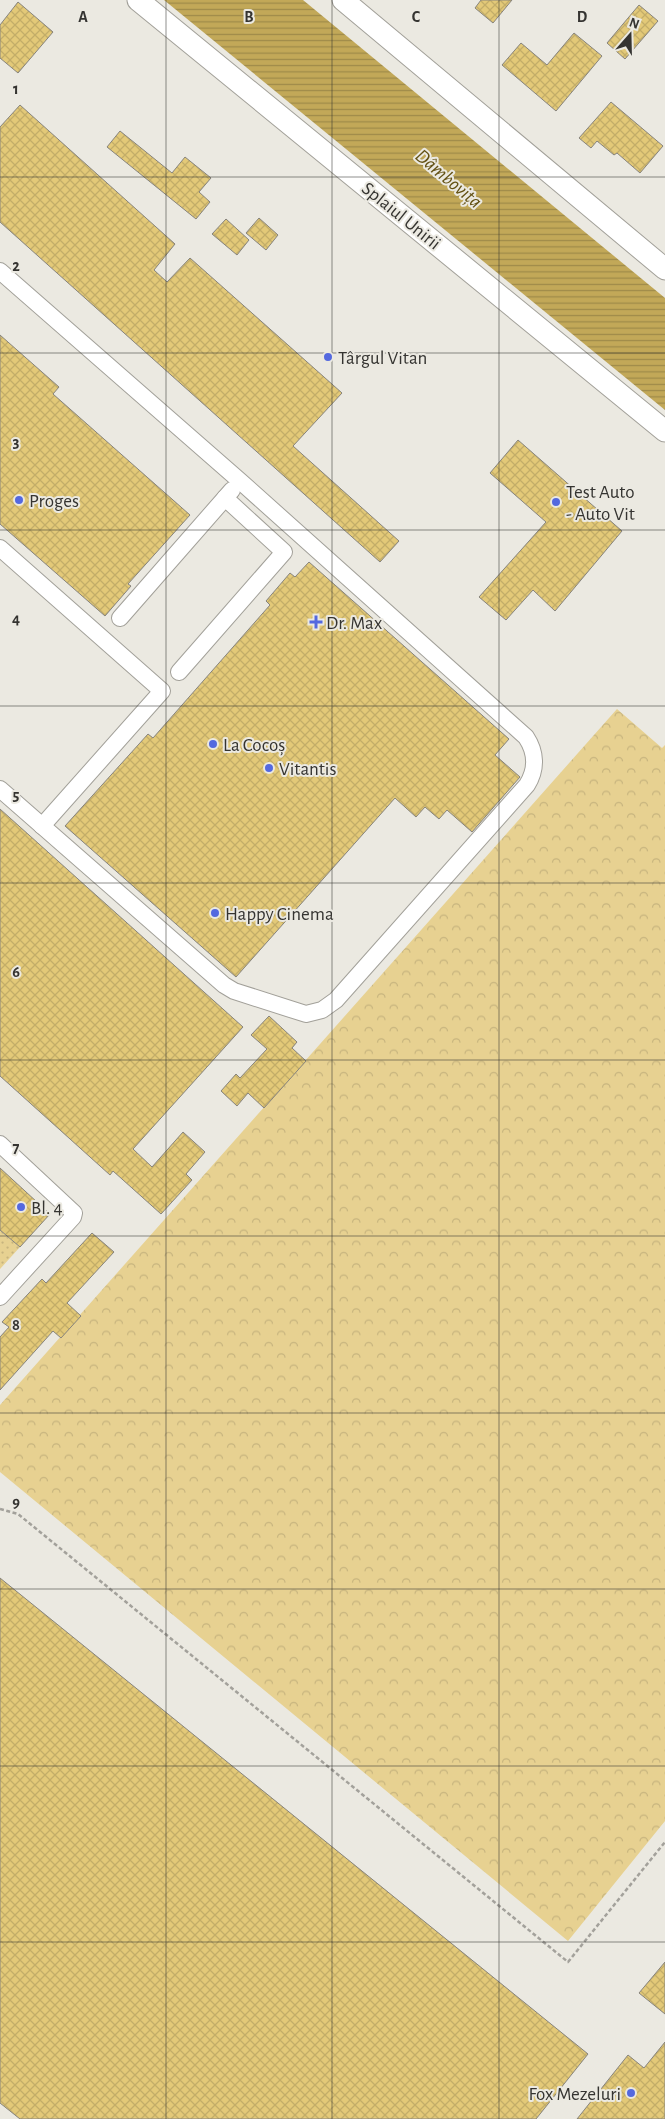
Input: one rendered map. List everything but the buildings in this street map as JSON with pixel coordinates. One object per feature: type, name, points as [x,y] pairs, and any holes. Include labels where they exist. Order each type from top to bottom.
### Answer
[{"type":"main road","name":"Splaiul Unirii","points":[[138,0],[665,431]]},
{"type":"main road","points":[[343,0],[665,269]]},
{"type":"lane","points":[[0,271],[240,481],[526,737],[534,754],[534,770],[530,780],[336,1000],[322,1010],[306,1014],[234,991],[224,985],[0,788]]},
{"type":"lane","points":[[102,638],[240,481]]},
{"type":"lane","points":[[42,826],[284,552],[225,498]]},
{"type":"lane","points":[[0,548],[162,691]]},
{"type":"lane","points":[[0,1144],[74,1213],[73,1217],[0,1297]]},
{"type":"path","points":[[0,1509],[18,1514],[568,1962],[665,1842]]},
{"type":"green space","points":[[617,709],[662,748],[665,745],[665,1821],[568,1941],[0,1472],[0,1405]]},
{"type":"green space","points":[[0,1230],[20,1247],[0,1269]]},
{"type":"water","name":"Dâmbovița","points":[[164,0],[303,0],[665,298],[665,410]]},
{"type":"place","name":"Târgul Vitan","points":[[328,357]]},
{"type":"place","name":"Proges","points":[[19,500]]},
{"type":"place","name":"Test Auto - Auto Vit","points":[[556,502]]},
{"type":"place","name":"Dr. Max","points":[[316,622]]},
{"type":"place","name":"La Cocoș","points":[[213,744]]},
{"type":"place","name":"Vitantis","points":[[269,768]]},
{"type":"place","name":"Happy Cinema","points":[[215,913]]},
{"type":"place","name":"Bl. 4","points":[[21,1207]]},
{"type":"place","name":"Fox Mezeluri","points":[[631,2093]]}]
